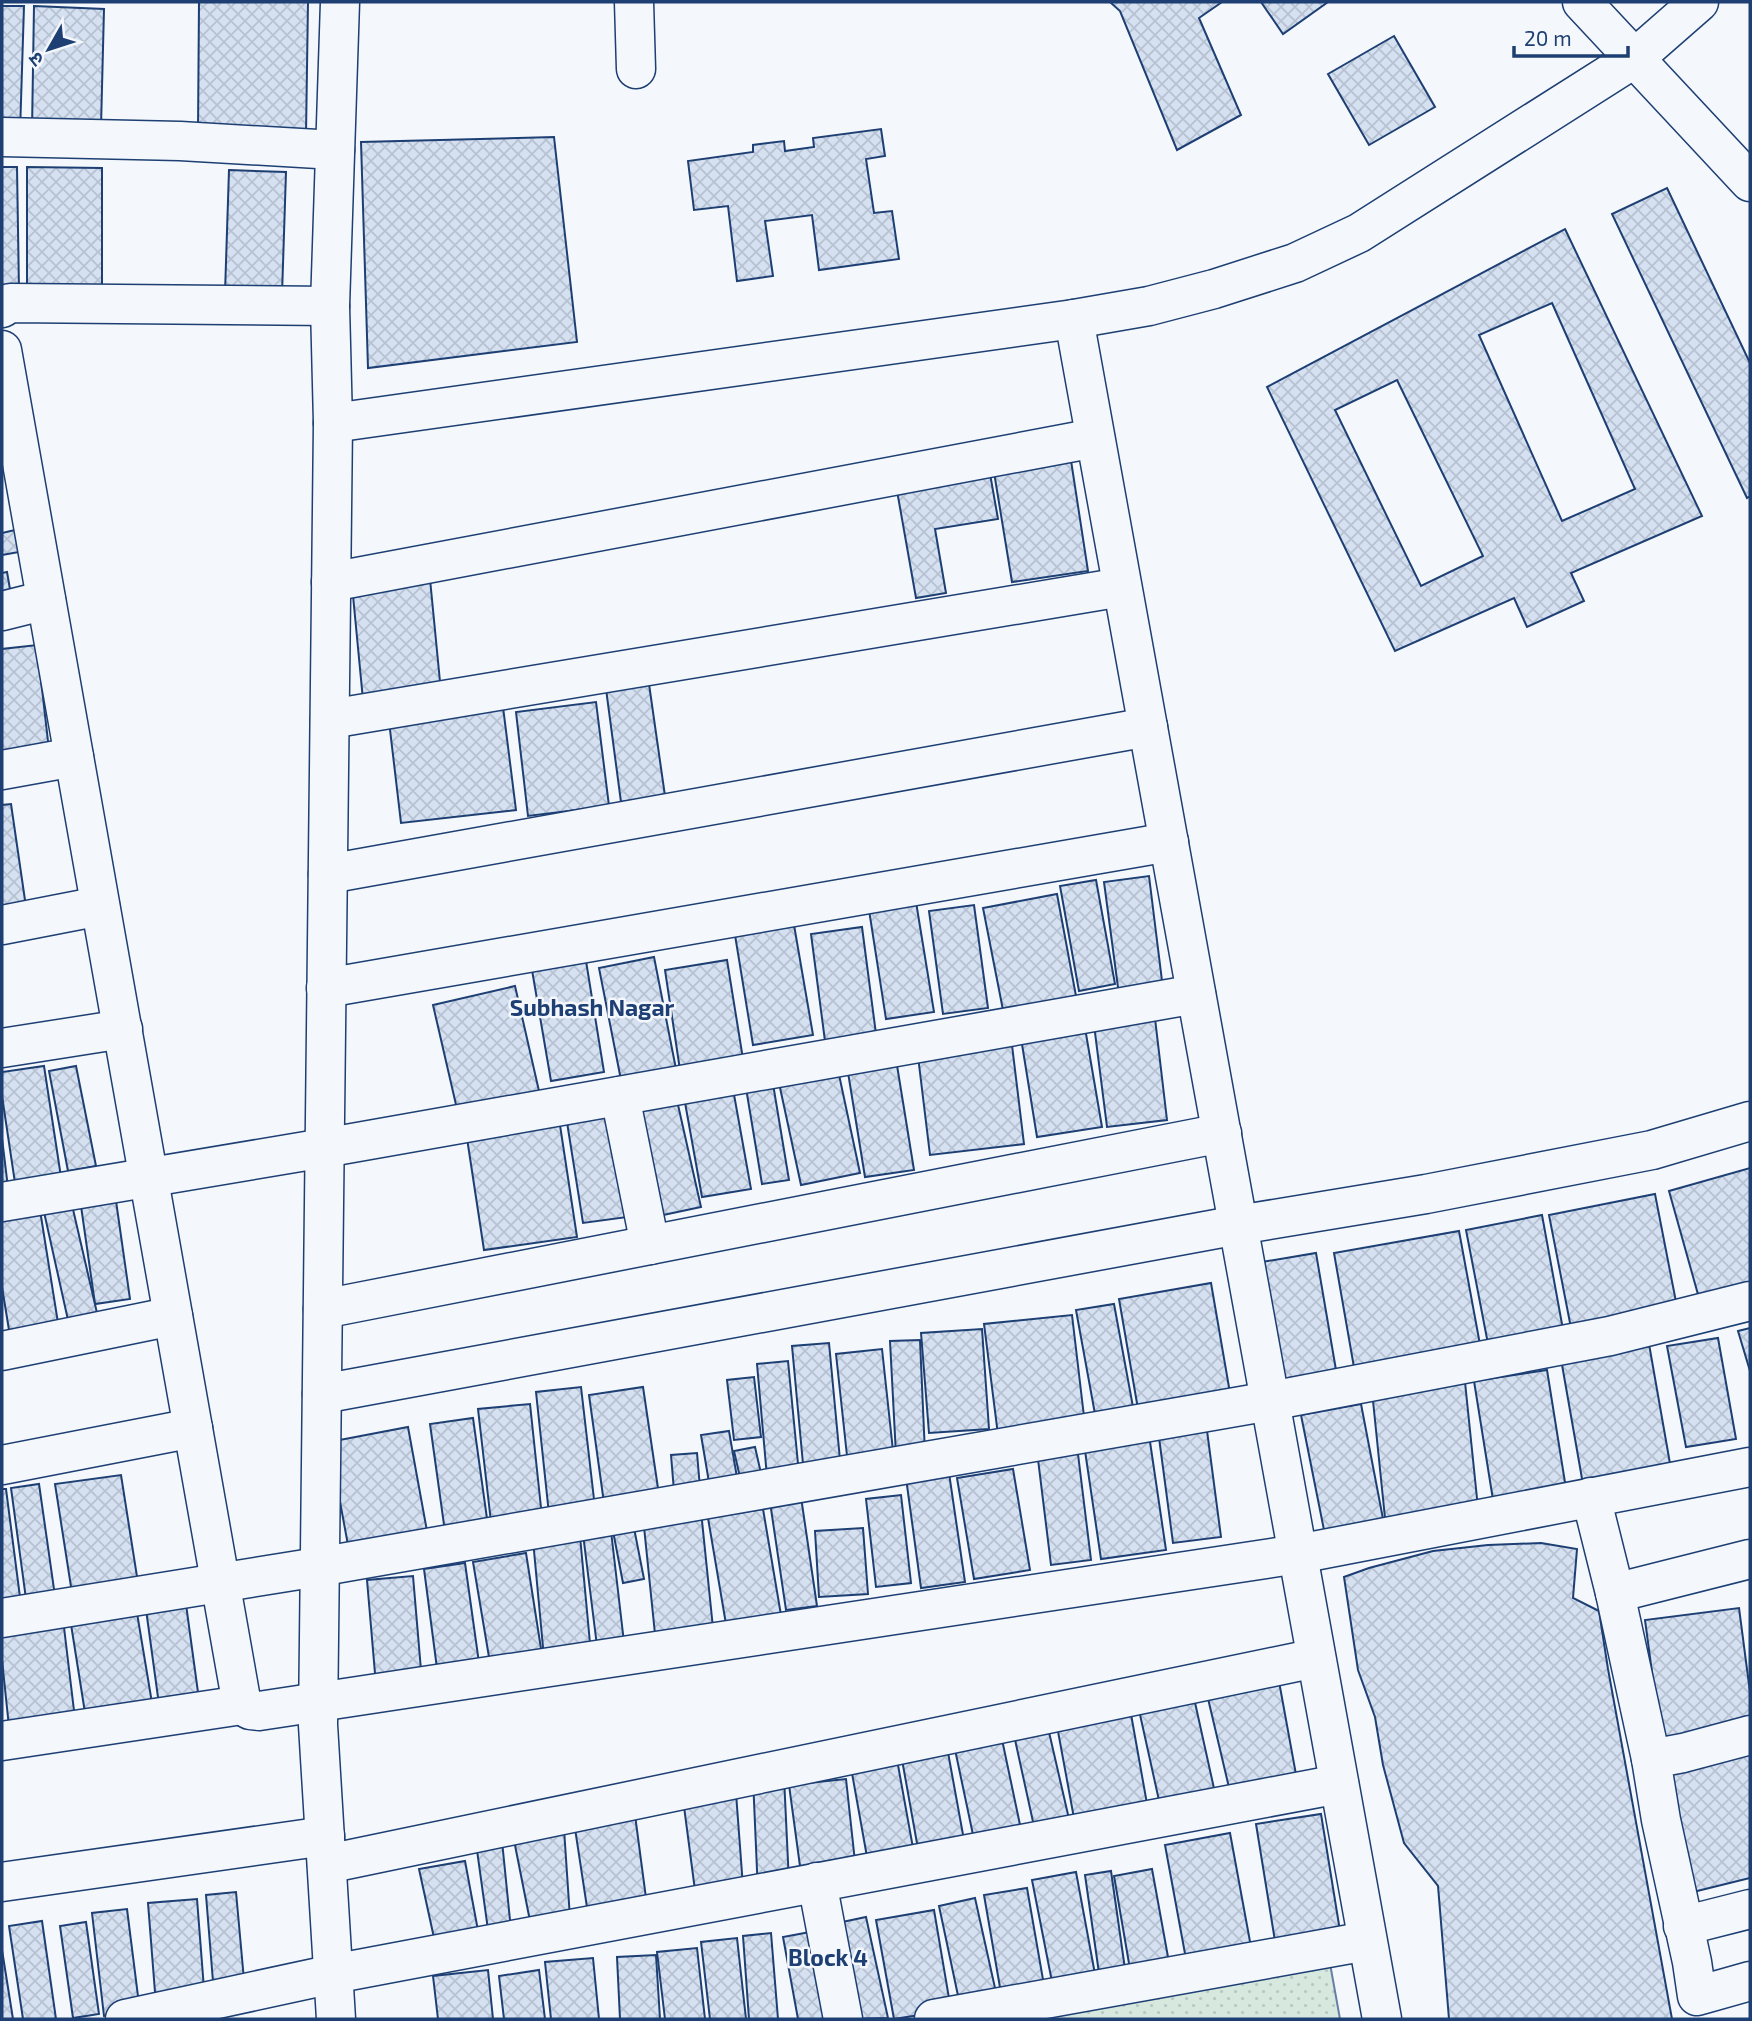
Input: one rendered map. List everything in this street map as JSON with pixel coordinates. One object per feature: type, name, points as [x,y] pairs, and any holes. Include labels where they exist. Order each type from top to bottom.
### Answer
[{"type":"street","points":[[336,2019],[318,1725],[318,1567],[333,424],[330,306],[340,2]]},
{"type":"street","points":[[634,2],[636,69]]},
{"type":"street","points":[[1582,2],[1750,182]]},
{"type":"street","points":[[333,424],[1074,319],[1149,306],[1214,289],[1295,263],[1359,233],[1635,58],[1699,2]]},
{"type":"street","points":[[2,138],[180,141],[335,150]]},
{"type":"street","points":[[2,308],[10,303],[330,306]]},
{"type":"street","points":[[1074,319],[1382,2019]]},
{"type":"street","points":[[2,350],[242,1705]]},
{"type":"street","points":[[331,582],[1095,438]]},
{"type":"street","points":[[330,719],[1122,587]]},
{"type":"street","points":[[2,611],[46,600]]},
{"type":"street","points":[[328,874],[1148,727]]},
{"type":"street","points":[[2,770],[74,757]]},
{"type":"street","points":[[326,988],[1169,842]]},
{"type":"street","points":[[2,925],[100,906]]},
{"type":"street","points":[[2,1202],[1196,994]]},
{"type":"street","points":[[2,1048],[123,1029]]},
{"type":"street","points":[[620,1096],[650,1245]]},
{"type":"street","points":[[322,1394],[1426,1194],[1652,1150],[1750,1121]]},
{"type":"street","points":[[323,1309],[1222,1133]]},
{"type":"street","points":[[2,1618],[318,1567],[1270,1401],[1610,1336],[1750,1301]]},
{"type":"street","points":[[2,1351],[173,1316]]},
{"type":"street","points":[[2,1465],[193,1428]]},
{"type":"street","points":[[2,1741],[242,1705],[259,1711],[1298,1554],[1750,1467]]},
{"type":"street","points":[[1591,1497],[1615,1593],[1692,1962],[1699,2008],[1750,1981]]},
{"type":"street","points":[[1615,1593],[1750,1559]]},
{"type":"street","points":[[2,1882],[326,1850],[1316,1658]]},
{"type":"street","points":[[1650,1759],[1750,1735]]},
{"type":"street","points":[[125,2019],[334,1974],[1339,1784]]},
{"type":"street","points":[[817,1882],[843,2019]]},
{"type":"street","points":[[1683,1926],[1750,1909]]},
{"type":"street","points":[[934,2019],[1367,1941]]},
{"type":"shaded area","points":[[1329,1958],[1340,2019],[995,2019]]},
{"type":"building","points":[[199,2],[308,2],[306,134],[198,132]]},
{"type":"building","points":[[1110,2],[1222,2],[1199,18],[1241,115],[1177,150],[1120,11]]},
{"type":"building","points":[[1261,2],[1328,2],[1283,34]]},
{"type":"building","points":[[2,6],[24,6],[20,133],[2,132]]},
{"type":"building","points":[[34,6],[104,9],[101,127],[32,130]]},
{"type":"building","points":[[1394,36],[1435,107],[1369,145],[1328,74]]},
{"type":"building","points":[[881,129],[885,156],[866,159],[874,213],[892,211],[899,259],[819,270],[812,215],[765,221],[773,276],[737,281],[728,206],[694,210],[688,161],[753,152],[753,145],[784,141],[785,151],[814,147],[813,138]]},
{"type":"building","points":[[554,137],[577,342],[368,368],[361,142]]},
{"type":"building","points":[[2,167],[17,167],[19,291],[2,291]]},
{"type":"building","points":[[27,167],[102,168],[102,285],[27,285]]},
{"type":"building","points":[[229,170],[286,172],[282,295],[225,293]]},
{"type":"building","points":[[1667,188],[1750,363],[1750,496],[1747,498],[1612,214]]},
{"type":"building","points":[[1565,229],[1702,516],[1571,573],[1584,601],[1527,627],[1514,598],[1395,651],[1267,387]],"holes":[[[1552,303],[1635,489],[1562,521],[1479,335]],[[1397,380],[1483,556],[1421,586],[1335,410]]]},
{"type":"building","points":[[1070,454],[1088,571],[1012,582],[993,466]]},
{"type":"building","points":[[989,468],[998,519],[935,529],[946,593],[916,598],[896,485]]},
{"type":"building","points":[[15,530],[19,552],[2,555],[2,533]]},
{"type":"building","points":[[7,572],[11,595],[2,597],[2,573]]},
{"type":"building","points":[[430,579],[441,692],[363,700],[352,585]]},
{"type":"building","points":[[37,645],[50,759],[2,765],[2,649]]},
{"type":"building","points":[[649,684],[665,796],[621,802],[606,689]]},
{"type":"building","points":[[596,702],[609,806],[528,816],[516,712]]},
{"type":"building","points":[[503,707],[516,810],[401,823],[389,721]]},
{"type":"building","points":[[11,804],[26,907],[2,910],[2,805]]},
{"type":"building","points":[[1149,876],[1163,989],[1119,995],[1104,882]]},
{"type":"building","points":[[1096,880],[1115,984],[1079,991],[1060,886]]},
{"type":"building","points":[[1057,894],[1076,996],[1003,1010],[983,908]]},
{"type":"building","points":[[916,902],[934,1012],[886,1019],[869,910]]},
{"type":"building","points":[[974,905],[988,1008],[943,1014],[929,911]]},
{"type":"building","points":[[794,925],[813,1035],[753,1045],[735,935]]},
{"type":"building","points":[[862,927],[876,1034],[825,1041],[811,934]]},
{"type":"building","points":[[654,957],[676,1069],[621,1080],[599,968]]},
{"type":"building","points":[[727,960],[743,1059],[680,1070],[665,970]]},
{"type":"building","points":[[586,961],[604,1072],[551,1081],[532,970]]},
{"type":"building","points":[[515,986],[539,1091],[457,1109],[433,1005]]},
{"type":"building","points":[[1154,1010],[1167,1120],[1107,1127],[1093,1017]]},
{"type":"building","points":[[1085,1028],[1102,1127],[1037,1137],[1021,1038]]},
{"type":"building","points":[[1011,1037],[1024,1144],[930,1155],[917,1048]]},
{"type":"building","points":[[895,1053],[914,1170],[865,1177],[846,1060]]},
{"type":"building","points":[[44,1066],[61,1177],[15,1183],[2,1096],[2,1072]]},
{"type":"building","points":[[76,1066],[96,1166],[68,1171],[49,1071]]},
{"type":"building","points":[[838,1070],[860,1173],[801,1185],[779,1083]]},
{"type":"building","points":[[773,1084],[789,1180],[762,1184],[746,1088]]},
{"type":"building","points":[[733,1089],[751,1189],[702,1197],[684,1097]]},
{"type":"building","points":[[676,1096],[701,1207],[649,1218],[625,1107]]},
{"type":"building","points":[[618,1108],[635,1216],[583,1223],[566,1116]]},
{"type":"building","points":[[558,1112],[577,1237],[484,1250],[465,1125]]},
{"type":"building","points":[[2,1138],[8,1188],[2,1189]]},
{"type":"building","points":[[1750,1168],[1750,1284],[1699,1298],[1669,1191]]},
{"type":"building","points":[[1655,1194],[1677,1307],[1571,1328],[1549,1215]]},
{"type":"building","points":[[116,1201],[130,1299],[95,1304],[81,1206]]},
{"type":"building","points":[[72,1205],[97,1313],[68,1320],[44,1212]]},
{"type":"building","points":[[40,1210],[58,1323],[9,1330],[2,1287],[2,1216]]},
{"type":"building","points":[[1542,1215],[1564,1335],[1489,1349],[1466,1230]]},
{"type":"building","points":[[1459,1231],[1481,1350],[1355,1373],[1334,1253]]},
{"type":"building","points":[[1316,1253],[1336,1370],[1276,1380],[1256,1263]]},
{"type":"building","points":[[1211,1283],[1230,1393],[1138,1409],[1119,1299]]},
{"type":"building","points":[[1114,1304],[1133,1407],[1095,1414],[1076,1310]]},
{"type":"building","points":[[1072,1315],[1085,1425],[998,1435],[984,1324]]},
{"type":"building","points":[[1750,1328],[1750,1371],[1738,1331]]},
{"type":"building","points":[[982,1329],[989,1429],[929,1433],[921,1333]]},
{"type":"building","points":[[1718,1338],[1736,1439],[1686,1447],[1667,1346]]},
{"type":"building","points":[[920,1340],[925,1454],[896,1455],[890,1341]]},
{"type":"building","points":[[829,1343],[840,1460],[803,1464],[792,1346]]},
{"type":"building","points":[[1649,1344],[1672,1475],[1584,1490],[1561,1359]]},
{"type":"building","points":[[882,1349],[894,1460],[848,1465],[836,1354]]},
{"type":"building","points":[[788,1361],[799,1474],[767,1477],[757,1364]]},
{"type":"building","points":[[1547,1370],[1567,1495],[1494,1506],[1474,1381]]},
{"type":"building","points":[[754,1377],[761,1437],[734,1440],[727,1380]]},
{"type":"building","points":[[1465,1382],[1478,1508],[1385,1518],[1372,1391]]},
{"type":"building","points":[[581,1387],[595,1508],[549,1514],[536,1392]]},
{"type":"building","points":[[643,1387],[659,1495],[604,1503],[589,1395]]},
{"type":"building","points":[[530,1404],[542,1517],[491,1522],[478,1409]]},
{"type":"building","points":[[1361,1404],[1384,1524],[1325,1535],[1301,1415]]},
{"type":"building","points":[[473,1418],[489,1533],[446,1539],[430,1424]]},
{"type":"building","points":[[1206,1423],[1221,1537],[1173,1543],[1158,1430]]},
{"type":"building","points":[[408,1427],[429,1542],[350,1556],[329,1442]]},
{"type":"building","points":[[729,1431],[739,1489],[711,1494],[701,1435]]},
{"type":"building","points":[[1149,1435],[1166,1550],[1101,1559],[1084,1444]]},
{"type":"building","points":[[1077,1446],[1091,1560],[1051,1565],[1037,1451]]},
{"type":"building","points":[[755,1447],[763,1482],[742,1486],[734,1451]]},
{"type":"building","points":[[697,1453],[700,1488],[674,1491],[671,1455]]},
{"type":"building","points":[[1013,1469],[1030,1570],[974,1579],[957,1478]]},
{"type":"building","points":[[949,1473],[965,1582],[921,1588],[906,1478]]},
{"type":"building","points":[[121,1475],[138,1583],[72,1593],[55,1484]]},
{"type":"building","points":[[39,1484],[55,1596],[26,1599],[11,1488]]},
{"type":"building","points":[[2,1489],[6,1489],[20,1597],[2,1599]]},
{"type":"building","points":[[901,1495],[911,1583],[876,1587],[866,1499]]},
{"type":"building","points":[[801,1497],[817,1606],[786,1610],[770,1502]]},
{"type":"building","points":[[763,1509],[782,1621],[727,1630],[708,1518]]},
{"type":"building","points":[[701,1511],[713,1628],[655,1634],[643,1517]]},
{"type":"building","points":[[634,1528],[644,1579],[623,1583],[613,1531]]},
{"type":"building","points":[[863,1528],[868,1594],[819,1597],[815,1531]]},
{"type":"building","points":[[611,1531],[625,1651],[598,1654],[583,1534]]},
{"type":"building","points":[[580,1536],[591,1654],[544,1658],[533,1540]]},
{"type":"building","points":[[1541,1543],[1577,1549],[1573,1598],[1599,1611],[1672,2019],[1449,2019],[1438,1886],[1404,1843],[1383,1765],[1375,1717],[1358,1670],[1344,1577],[1433,1551]]},
{"type":"building","points":[[526,1553],[542,1655],[490,1663],[473,1562]]},
{"type":"building","points":[[465,1563],[480,1670],[438,1676],[424,1569]]},
{"type":"building","points":[[413,1576],[422,1682],[376,1685],[367,1580]]},
{"type":"building","points":[[185,1597],[200,1707],[160,1712],[145,1602]]},
{"type":"building","points":[[136,1607],[153,1709],[86,1719],[70,1618]]},
{"type":"building","points":[[1739,1608],[1750,1692],[1750,1729],[1661,1740],[1645,1620]]},
{"type":"building","points":[[63,1619],[75,1719],[9,1727],[2,1660],[2,1626]]},
{"type":"building","points":[[1278,1676],[1297,1780],[1231,1796],[1206,1690]]},
{"type":"building","points":[[1192,1689],[1217,1802],[1162,1814],[1137,1701]]},
{"type":"building","points":[[1129,1703],[1149,1815],[1076,1829],[1055,1715]]},
{"type":"building","points":[[1046,1719],[1072,1832],[1037,1840],[1012,1726]]},
{"type":"building","points":[[1000,1730],[1023,1839],[976,1849],[953,1740]]},
{"type":"building","points":[[1750,1746],[1750,1878],[1689,1893],[1659,1768]]},
{"type":"building","points":[[947,1747],[966,1851],[920,1860],[901,1754]]},
{"type":"building","points":[[896,1754],[915,1859],[869,1868],[850,1762]]},
{"type":"building","points":[[784,1777],[789,1883],[758,1893],[753,1778]]},
{"type":"building","points":[[846,1779],[856,1871],[802,1881],[789,1785]]},
{"type":"building","points":[[736,1793],[743,1887],[696,1898],[683,1799]]},
{"type":"building","points":[[1321,1814],[1340,1931],[1275,1941],[1256,1824]]},
{"type":"building","points":[[635,1815],[646,1898],[588,1914],[574,1822]]},
{"type":"building","points":[[564,1829],[570,1918],[531,1926],[513,1835]]},
{"type":"building","points":[[1230,1833],[1251,1947],[1186,1959],[1165,1845]]},
{"type":"building","points":[[502,1841],[511,1930],[489,1937],[476,1843]]},
{"type":"building","points":[[465,1861],[479,1936],[436,1947],[419,1869]]},
{"type":"building","points":[[1152,1869],[1170,1968],[1131,1975],[1114,1876]]},
{"type":"building","points":[[1111,1871],[1126,1976],[1100,1980],[1085,1875]]},
{"type":"building","points":[[1076,1872],[1097,1985],[1054,1992],[1032,1880]]},
{"type":"building","points":[[1027,1888],[1045,1991],[1002,1999],[984,1895]]},
{"type":"building","points":[[236,1892],[245,1991],[214,1994],[206,1895]]},
{"type":"building","points":[[975,1898],[997,1997],[960,2005],[939,1906]]},
{"type":"building","points":[[197,1899],[205,2002],[156,2005],[148,1903]]},
{"type":"building","points":[[127,1909],[140,2012],[104,2016],[92,1913]]},
{"type":"building","points":[[934,1910],[951,2010],[894,2019],[876,1920]]},
{"type":"building","points":[[866,1917],[888,2018],[848,2019],[828,1925]]},
{"type":"building","points":[[42,1921],[56,2019],[23,2019],[9,1926]]},
{"type":"building","points":[[86,1922],[99,2014],[73,2018],[60,1926]]},
{"type":"building","points":[[821,1930],[839,2016],[798,2019],[783,1937]]},
{"type":"building","points":[[771,1933],[778,2019],[749,2019],[743,1936]]},
{"type":"building","points":[[737,1938],[746,2019],[710,2019],[701,1942]]},
{"type":"building","points":[[697,1948],[705,2019],[665,2019],[657,1952]]},
{"type":"building","points":[[2,1950],[13,2019],[2,2019]]},
{"type":"building","points":[[656,1955],[660,2019],[620,2019],[617,1957]]},
{"type":"building","points":[[593,1958],[599,2019],[551,2019],[545,1962]]},
{"type":"building","points":[[488,1970],[493,2019],[438,2019],[433,1976]]},
{"type":"building","points":[[539,1970],[545,2019],[504,2019],[499,1976]]},
{"type":"district","name":"Subhash Nagar","points":[[592,1008]]},
{"type":"district","name":"Block 4","points":[[828,1958]]}]
